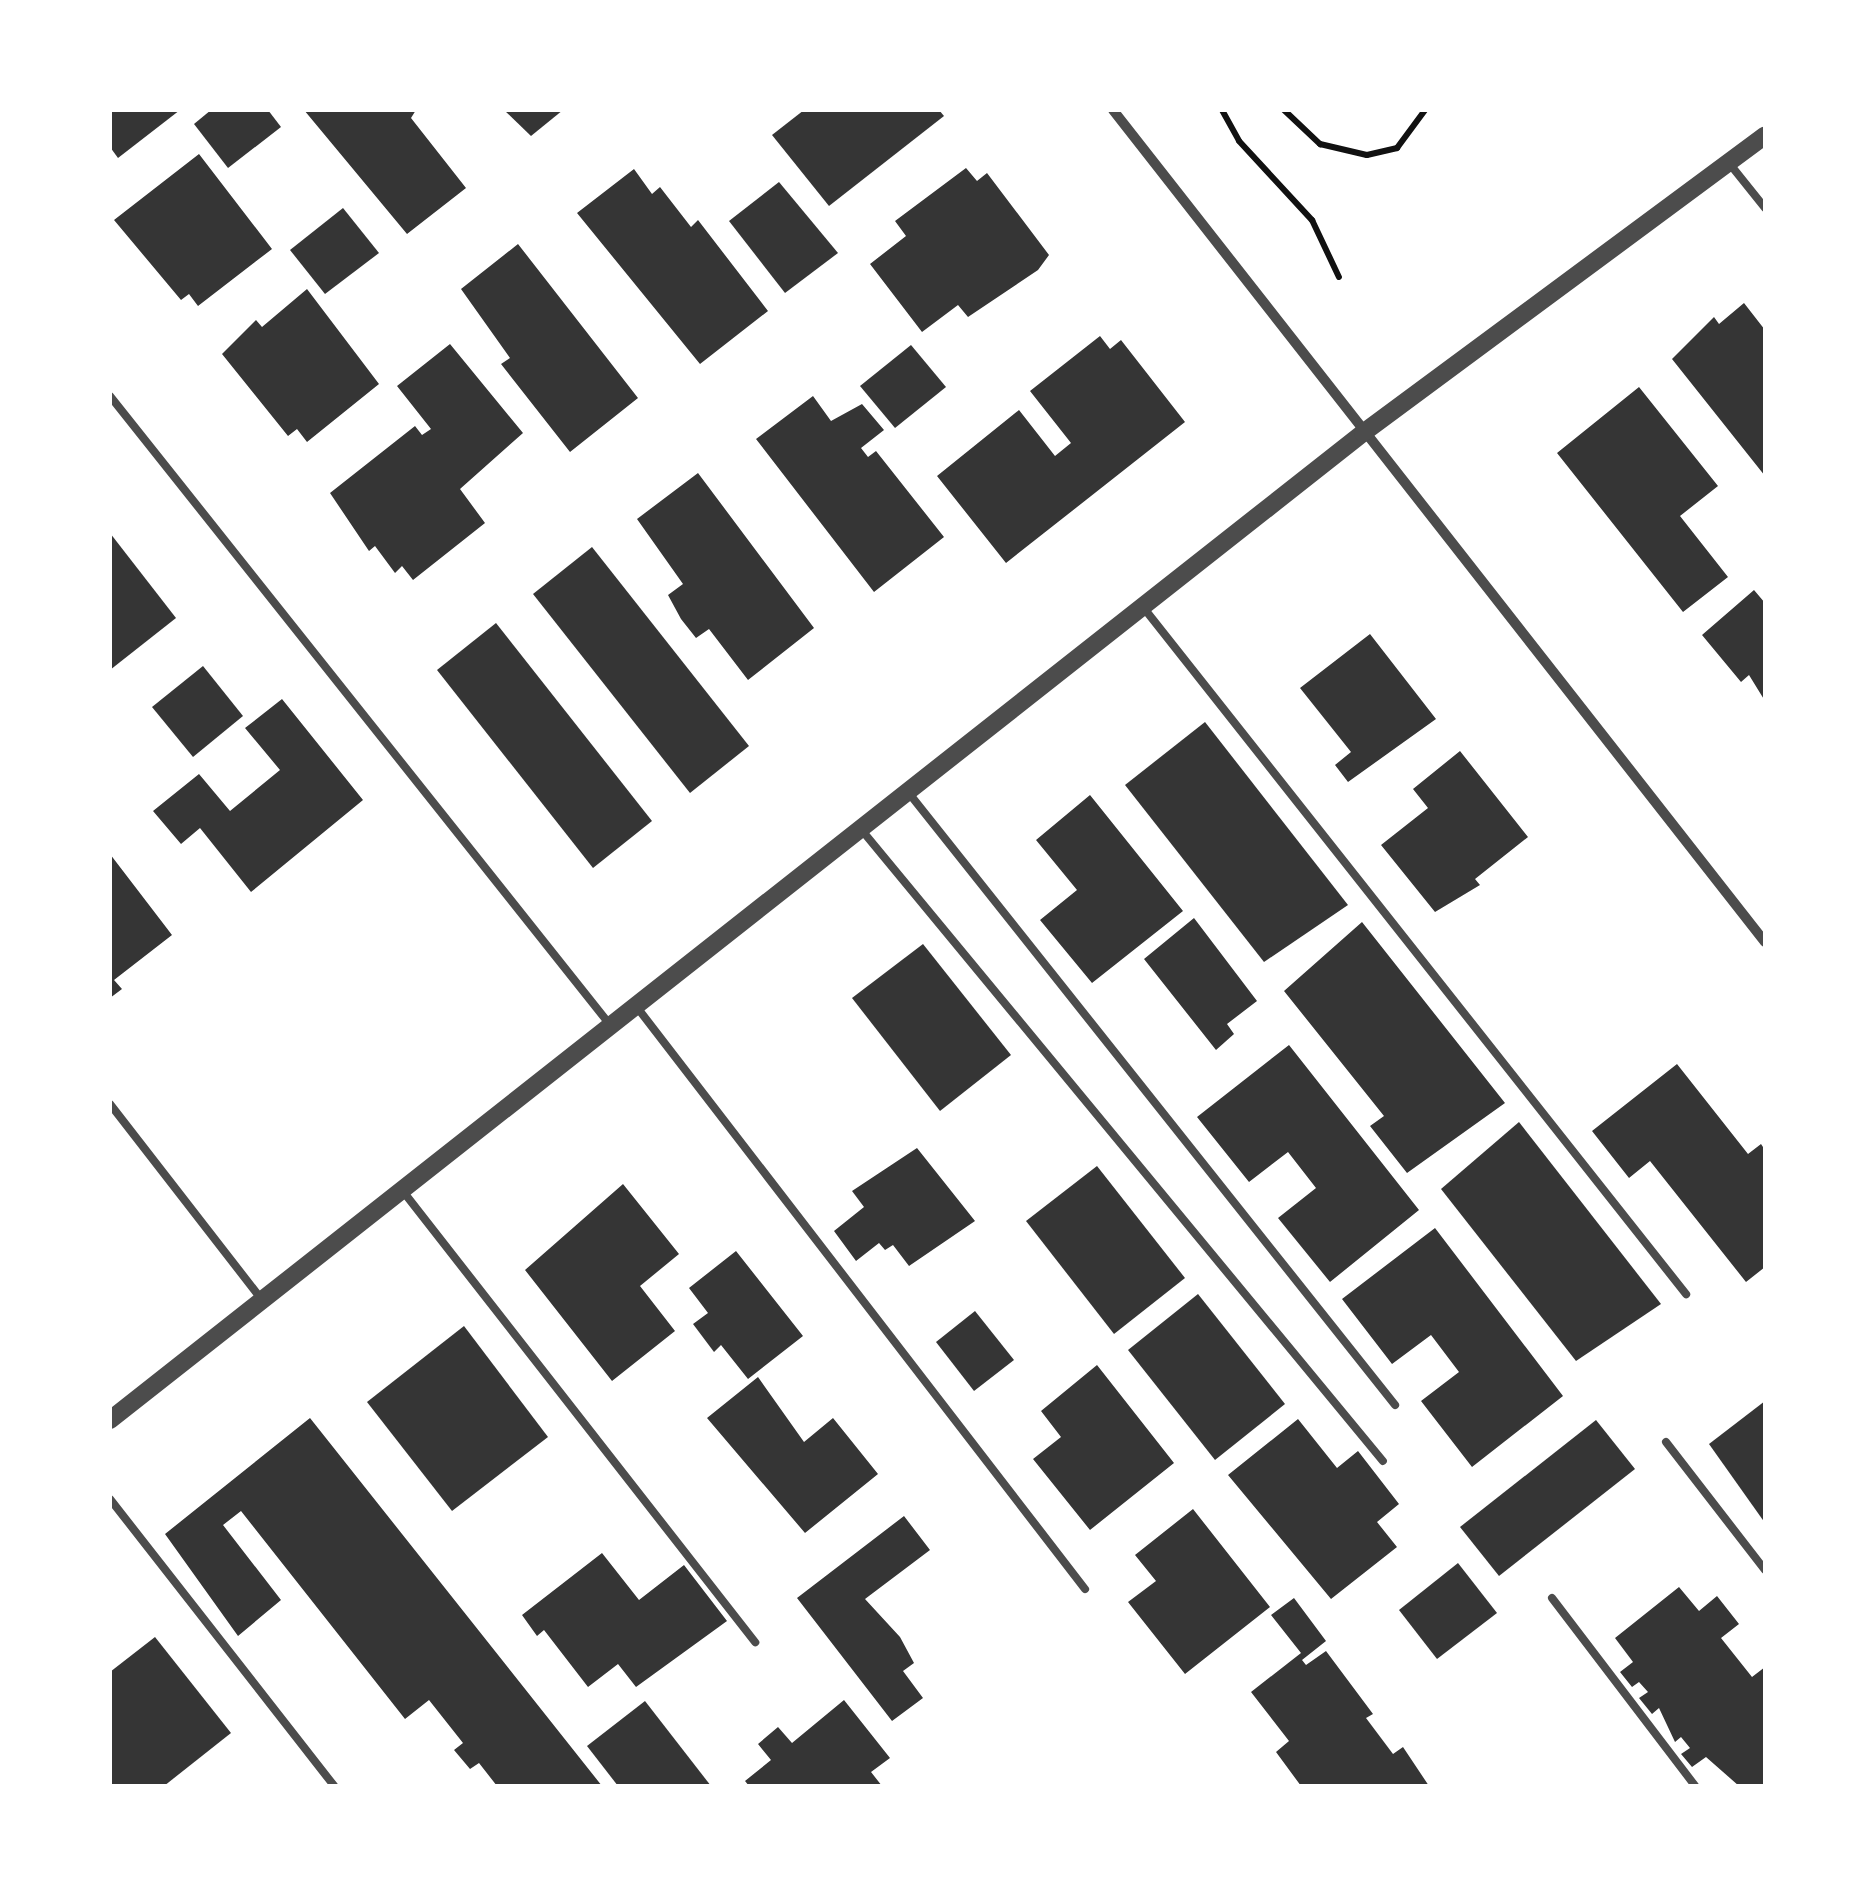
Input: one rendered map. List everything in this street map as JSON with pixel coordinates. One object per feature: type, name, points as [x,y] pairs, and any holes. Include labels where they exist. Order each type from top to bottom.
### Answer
[{"type":"street","points":[[1113,110],[1765,942]]},
{"type":"street","points":[[110,1420],[1364,433],[1765,136]]},
{"type":"lane","points":[[1728,163],[1765,208]]},
{"type":"lane","points":[[110,396],[611,1026]]},
{"type":"lane","points":[[1143,606],[1686,1294]]},
{"type":"lane","points":[[908,792],[1395,1405]]},
{"type":"lane","points":[[860,828],[1383,1461]]},
{"type":"lane","points":[[636,1006],[1084,1588]]},
{"type":"lane","points":[[110,1104],[262,1300]]},
{"type":"lane","points":[[402,1190],[755,1642]]},
{"type":"lane","points":[[1666,1442],[1765,1570]]},
{"type":"lane","points":[[110,1499],[334,1786]]},
{"type":"lane","points":[[1552,1598],[1695,1786]]},
{"type":"path","points":[[1222,110],[1240,141],[1312,220],[1338,277]]},
{"type":"path","points":[[1284,110],[1320,144],[1367,155],[1397,148],[1425,110]]},
{"type":"building","points":[[110,110],[180,110],[118,158],[110,147]]},
{"type":"building","points":[[211,110],[268,110],[281,127],[228,168],[194,124]]},
{"type":"building","points":[[304,110],[416,110],[411,118],[466,188],[407,234]]},
{"type":"building","points":[[504,110],[563,110],[531,136]]},
{"type":"building","points":[[804,110],[939,110],[944,116],[829,206],[772,135]]},
{"type":"building","points":[[199,154],[272,249],[198,306],[189,294],[181,300],[114,220]]},
{"type":"building","points":[[966,168],[977,181],[987,173],[1049,255],[1038,270],[968,317],[958,305],[922,332],[870,264],[906,236],[895,221]]},
{"type":"building","points":[[634,169],[652,194],[660,187],[691,227],[698,220],[768,311],[700,364],[577,213]]},
{"type":"building","points":[[779,182],[838,253],[785,293],[729,221]]},
{"type":"building","points":[[343,208],[379,253],[325,294],[290,250]]},
{"type":"building","points":[[518,244],[638,398],[570,452],[501,364],[510,358],[461,289]]},
{"type":"building","points":[[307,289],[379,384],[307,442],[297,429],[288,436],[222,354],[256,320],[262,327]]},
{"type":"building","points":[[1744,303],[1765,330],[1765,476],[1672,359],[1714,317],[1719,324]]},
{"type":"building","points":[[1100,336],[1110,349],[1121,340],[1185,422],[1006,563],[937,476],[1019,410],[1055,456],[1071,443],[1030,391]]},
{"type":"building","points":[[450,344],[523,433],[460,489],[485,523],[413,580],[402,566],[395,573],[375,546],[369,551],[330,493],[415,426],[422,435],[431,429],[397,386]]},
{"type":"building","points":[[911,345],[946,387],[895,428],[860,386]]},
{"type":"building","points":[[1639,387],[1718,486],[1680,516],[1728,577],[1683,612],[1557,453]]},
{"type":"building","points":[[813,396],[831,421],[862,404],[884,430],[861,448],[868,457],[876,451],[944,537],[874,592],[756,439]]},
{"type":"building","points":[[698,473],[814,628],[748,680],[709,629],[696,638],[681,619],[668,595],[683,584],[637,519]]},
{"type":"building","points":[[110,533],[176,618],[110,670]]},
{"type":"building","points":[[592,547],[749,746],[690,793],[533,594]]},
{"type":"building","points":[[1754,590],[1765,603],[1765,701],[1749,675],[1741,682],[1702,635]]},
{"type":"building","points":[[496,623],[652,821],[593,868],[437,670]]},
{"type":"building","points":[[1370,634],[1436,719],[1348,782],[1335,765],[1351,752],[1300,688]]},
{"type":"building","points":[[203,666],[243,716],[193,757],[152,707]]},
{"type":"building","points":[[282,699],[363,800],[251,892],[200,828],[181,844],[153,811],[199,774],[230,811],[280,770],[245,728]]},
{"type":"building","points":[[1205,722],[1348,905],[1264,962],[1125,785]]},
{"type":"building","points":[[1460,751],[1528,837],[1475,879],[1480,885],[1435,912],[1381,845],[1428,808],[1413,789]]},
{"type":"building","points":[[1090,795],[1183,911],[1092,983],[1040,920],[1077,890],[1036,840]]},
{"type":"building","points":[[110,854],[172,935],[114,980],[122,989],[110,998]]},
{"type":"building","points":[[1194,918],[1257,1001],[1227,1024],[1234,1034],[1216,1050],[1144,959]]},
{"type":"building","points":[[1362,922],[1505,1103],[1407,1173],[1370,1126],[1384,1116],[1284,991]]},
{"type":"building","points":[[923,944],[1011,1055],[940,1111],[852,998]]},
{"type":"building","points":[[1289,1045],[1419,1210],[1330,1282],[1278,1218],[1316,1188],[1288,1152],[1249,1182],[1197,1117]]},
{"type":"building","points":[[1677,1064],[1748,1154],[1761,1144],[1765,1150],[1765,1267],[1746,1282],[1650,1161],[1629,1178],[1592,1131]]},
{"type":"building","points":[[1519,1122],[1661,1304],[1576,1361],[1441,1189]]},
{"type":"building","points":[[917,1148],[975,1221],[909,1266],[893,1245],[885,1250],[879,1243],[856,1261],[834,1231],[864,1207],[852,1191]]},
{"type":"building","points":[[1097,1166],[1185,1278],[1114,1334],[1026,1221]]},
{"type":"building","points":[[623,1184],[679,1254],[640,1286],[675,1331],[612,1381],[525,1270]]},
{"type":"building","points":[[1435,1228],[1563,1396],[1472,1467],[1421,1401],[1459,1372],[1431,1335],[1392,1364],[1342,1299]]},
{"type":"building","points":[[736,1251],[803,1336],[748,1379],[721,1345],[714,1352],[693,1324],[708,1313],[689,1288]]},
{"type":"building","points":[[1198,1294],[1285,1404],[1215,1460],[1128,1350]]},
{"type":"building","points":[[975,1311],[1014,1360],[974,1391],[936,1342]]},
{"type":"building","points":[[464,1326],[548,1437],[452,1511],[367,1402]]},
{"type":"building","points":[[1097,1365],[1174,1463],[1090,1530],[1033,1459],[1061,1437],[1041,1411]]},
{"type":"building","points":[[758,1377],[804,1442],[833,1418],[878,1474],[805,1533],[707,1418]]},
{"type":"building","points":[[1765,1401],[1765,1523],[1709,1444]]},
{"type":"building","points":[[310,1418],[602,1786],[497,1786],[479,1763],[470,1769],[454,1750],[463,1743],[429,1700],[405,1719],[241,1511],[223,1525],[281,1600],[238,1636],[165,1534]]},
{"type":"building","points":[[1298,1419],[1337,1468],[1358,1451],[1399,1504],[1377,1522],[1397,1547],[1331,1599],[1228,1475]]},
{"type":"building","points":[[1596,1420],[1635,1469],[1499,1576],[1460,1527]]},
{"type":"building","points":[[1193,1509],[1270,1607],[1185,1674],[1128,1602],[1156,1581],[1135,1555]]},
{"type":"building","points":[[904,1516],[930,1550],[865,1599],[900,1637],[914,1663],[903,1671],[923,1698],[892,1721],[797,1598]]},
{"type":"building","points":[[602,1553],[639,1600],[684,1565],[727,1621],[636,1687],[618,1664],[588,1687],[544,1630],[537,1636],[522,1615]]},
{"type":"building","points":[[1458,1563],[1497,1613],[1437,1659],[1399,1610]]},
{"type":"building","points":[[1679,1587],[1699,1611],[1717,1596],[1739,1624],[1721,1638],[1752,1677],[1765,1667],[1765,1786],[1739,1786],[1706,1757],[1692,1767],[1681,1754],[1690,1748],[1681,1737],[1675,1742],[1659,1708],[1652,1714],[1639,1698],[1648,1692],[1639,1682],[1632,1687],[1620,1672],[1633,1662],[1615,1638]]},
{"type":"building","points":[[1294,1598],[1326,1641],[1302,1660],[1306,1665],[1326,1651],[1373,1714],[1366,1718],[1393,1754],[1403,1747],[1429,1786],[1301,1786],[1276,1752],[1289,1741],[1251,1692],[1301,1653],[1271,1615]]},
{"type":"building","points":[[155,1637],[231,1733],[164,1786],[110,1786],[110,1672]]},
{"type":"building","points":[[844,1700],[890,1758],[871,1772],[882,1786],[749,1786],[745,1781],[771,1760],[758,1744],[778,1727],[792,1743]]},
{"type":"building","points":[[645,1701],[711,1786],[618,1786],[587,1746]]}]
